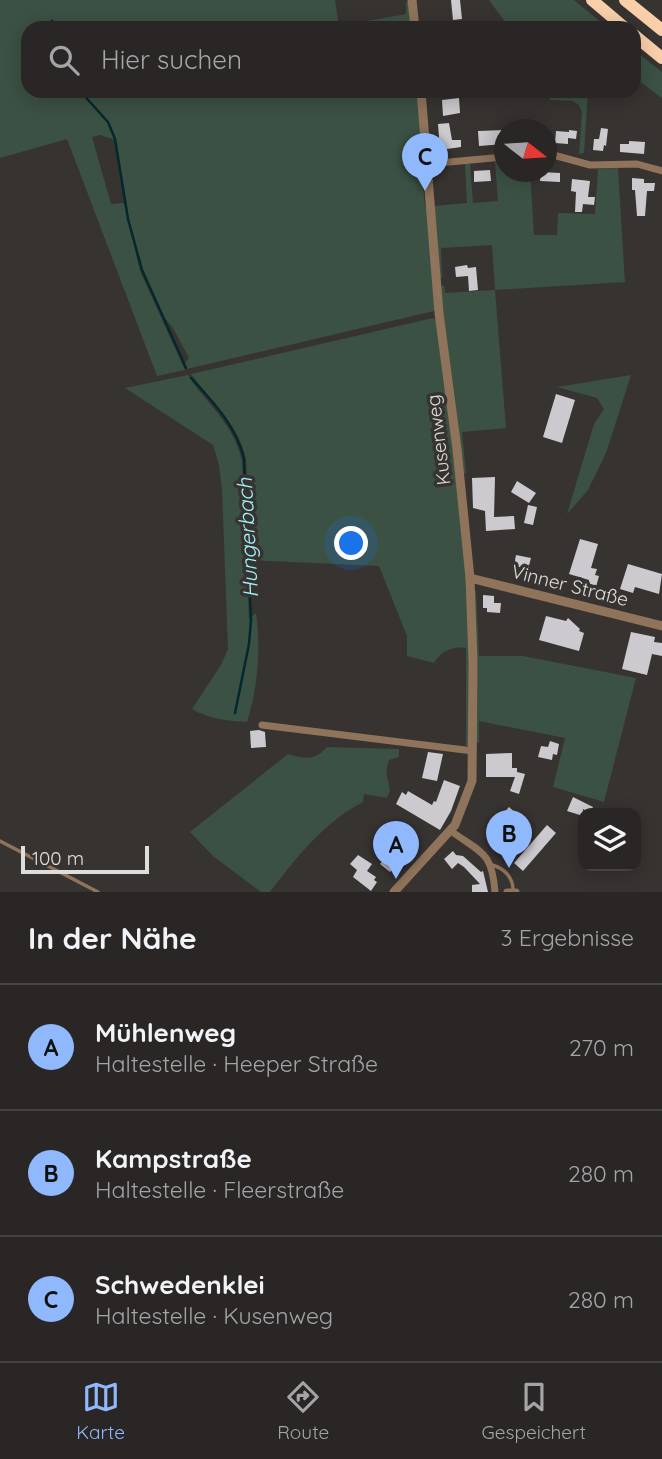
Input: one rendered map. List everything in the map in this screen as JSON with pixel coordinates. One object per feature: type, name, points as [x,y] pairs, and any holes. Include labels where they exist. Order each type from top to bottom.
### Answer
[{"type":"highway","points":[[592,0],[617,21]]},
{"type":"highway","points":[[625,0],[662,30]]},
{"type":"highway","points":[[641,41],[662,58]]},
{"type":"street","points":[[412,0],[414,21]]},
{"type":"street","name":"Kusenweg","points":[[422,98],[439,313],[470,578],[472,785],[451,831]]},
{"type":"street","points":[[557,156],[590,165],[637,163],[662,171]]},
{"type":"street","points":[[427,164],[494,158]]},
{"type":"street","name":"Vinner Straße","points":[[470,578],[662,626]]},
{"type":"street","points":[[262,725],[473,751]]},
{"type":"street","points":[[394,892],[451,831],[485,856],[492,865],[495,892]]},
{"type":"street","points":[[507,892],[514,892]]},
{"type":"lane","points":[[0,841],[98,892]]},
{"type":"lane","points":[[492,865],[510,877],[514,892]]},
{"type":"green space","points":[[0,0],[335,0],[338,21],[21,21],[21,98],[418,98],[421,165],[425,207],[428,207],[434,311],[187,369],[184,364],[189,358],[173,328],[163,316],[143,270],[129,220],[116,140],[100,135],[92,137],[111,204],[124,203],[140,271],[185,370],[157,376],[67,139],[0,158]]},
{"type":"green space","points":[[489,0],[574,0],[600,21],[504,21]]},
{"type":"green space","points":[[408,2],[410,21],[367,21],[406,14]]},
{"type":"green space","points":[[641,56],[662,72],[662,98],[641,82]]},
{"type":"green space","points":[[588,98],[584,153],[579,154],[582,112],[579,105],[573,101],[550,100]]},
{"type":"green space","points":[[465,164],[470,164],[473,203],[498,201],[497,182],[531,182],[534,235],[557,235],[558,213],[595,214],[598,169],[618,168],[625,282],[495,290],[492,245],[441,248],[442,278],[439,276],[434,206],[467,203]]},
{"type":"green space","points":[[444,285],[445,293],[495,290],[506,428],[462,432],[466,474],[463,472],[440,287]]},
{"type":"green space","points":[[433,318],[437,321],[446,388],[465,557],[469,649],[468,746],[466,648],[448,650],[434,663],[407,656],[407,636],[379,566],[251,560],[246,459],[242,446],[223,414],[191,374]]},
{"type":"green space","points":[[188,375],[226,424],[242,460],[249,619],[256,613],[258,640],[258,668],[247,722],[219,719],[192,709],[221,665],[228,649],[222,489],[213,445],[125,388]]},
{"type":"green space","points":[[631,375],[606,453],[588,490],[567,514],[594,424],[604,409],[597,398],[557,387]]},
{"type":"green space","points":[[476,590],[479,656],[523,656],[636,678],[604,802],[553,787],[565,738],[479,721],[479,743],[476,742]]},
{"type":"green space","points":[[327,747],[399,749],[399,757],[389,760],[387,775],[390,790],[387,798],[364,794],[363,802],[323,830],[270,892],[261,892],[213,856],[190,832],[288,754],[309,758],[318,755]]},
{"type":"building","points":[[451,0],[460,0],[462,19],[453,20]]},
{"type":"building","points":[[459,98],[460,113],[443,116],[442,100]]},
{"type":"building","points":[[449,123],[452,140],[461,140],[461,147],[440,150],[438,124]]},
{"type":"building","points":[[601,128],[608,129],[606,146],[604,145],[603,151],[593,150],[594,139],[599,139]]},
{"type":"building","points":[[494,130],[494,145],[479,146],[478,131]]},
{"type":"building","points":[[557,131],[577,131],[576,139],[568,138],[568,144],[557,143]]},
{"type":"building","points":[[629,141],[645,142],[644,154],[620,152],[620,144],[629,144]]},
{"type":"building","points":[[490,170],[491,181],[474,182],[474,171]]},
{"type":"building","points":[[632,178],[644,179],[644,183],[655,183],[654,191],[647,191],[645,216],[637,216]]},
{"type":"building","points":[[572,179],[590,181],[588,197],[595,197],[594,205],[583,204],[582,212],[575,212],[576,192],[571,191]]},
{"type":"building","points":[[467,265],[468,268],[476,267],[478,290],[469,291],[468,276],[456,277],[455,267]]},
{"type":"building","points":[[556,394],[575,400],[562,443],[543,437]]},
{"type":"building","points":[[495,477],[494,517],[514,516],[515,529],[486,531],[485,511],[473,508],[472,478]]},
{"type":"building","points":[[517,481],[536,493],[529,503],[511,492]]},
{"type":"building","points":[[528,505],[537,507],[533,525],[524,523]]},
{"type":"building","points":[[580,539],[598,544],[591,568],[597,569],[595,575],[599,576],[596,587],[588,584],[589,580],[569,574]]},
{"type":"building","points":[[516,555],[531,558],[528,569],[514,566]]},
{"type":"building","points":[[628,564],[662,574],[659,594],[635,587],[633,593],[620,589]]},
{"type":"building","points":[[483,595],[494,596],[494,603],[501,603],[500,613],[487,612],[487,608],[483,608]]},
{"type":"building","points":[[546,616],[566,621],[568,618],[584,633],[579,651],[539,640]]},
{"type":"building","points":[[631,632],[655,637],[654,642],[662,643],[662,656],[652,654],[647,675],[622,669]]},
{"type":"building","points":[[250,731],[265,732],[266,747],[251,748]]},
{"type":"building","points":[[550,741],[559,744],[557,755],[553,754],[552,760],[538,757],[541,746],[548,747]]},
{"type":"building","points":[[428,752],[443,754],[437,781],[422,778]]},
{"type":"building","points":[[512,753],[512,768],[525,774],[519,794],[510,791],[515,777],[486,777],[486,754]]},
{"type":"building","points":[[444,780],[460,786],[451,811],[440,830],[396,804],[402,792],[406,795],[408,791],[432,805],[436,802]]},
{"type":"building","points":[[573,797],[593,807],[578,808],[578,814],[567,811]]},
{"type":"building","points":[[509,807],[519,816],[501,836],[491,827]]},
{"type":"building","points":[[547,825],[556,833],[523,871],[514,863]]},
{"type":"building","points":[[453,851],[483,871],[488,892],[472,892],[472,885],[480,884],[458,863],[452,869],[444,859]]},
{"type":"building","points":[[389,852],[399,860],[390,872],[380,864]]},
{"type":"building","points":[[358,855],[372,864],[367,871],[376,877],[374,880],[377,882],[371,891],[353,877],[357,870],[350,864]]},
{"type":"waterway","name":"Hungerbach","points":[[86,98],[108,122],[115,139],[128,219],[142,270],[186,368]]},
{"type":"waterway","name":"Hungerbach","points":[[191,378],[230,426],[244,459],[251,620],[235,713]]},
{"type":"place","name":"Schwedenklei","points":[[425,191]]},
{"type":"place","name":"Kampstraße","points":[[509,868]]},
{"type":"place","name":"Mühlenweg","points":[[396,879]]}]
